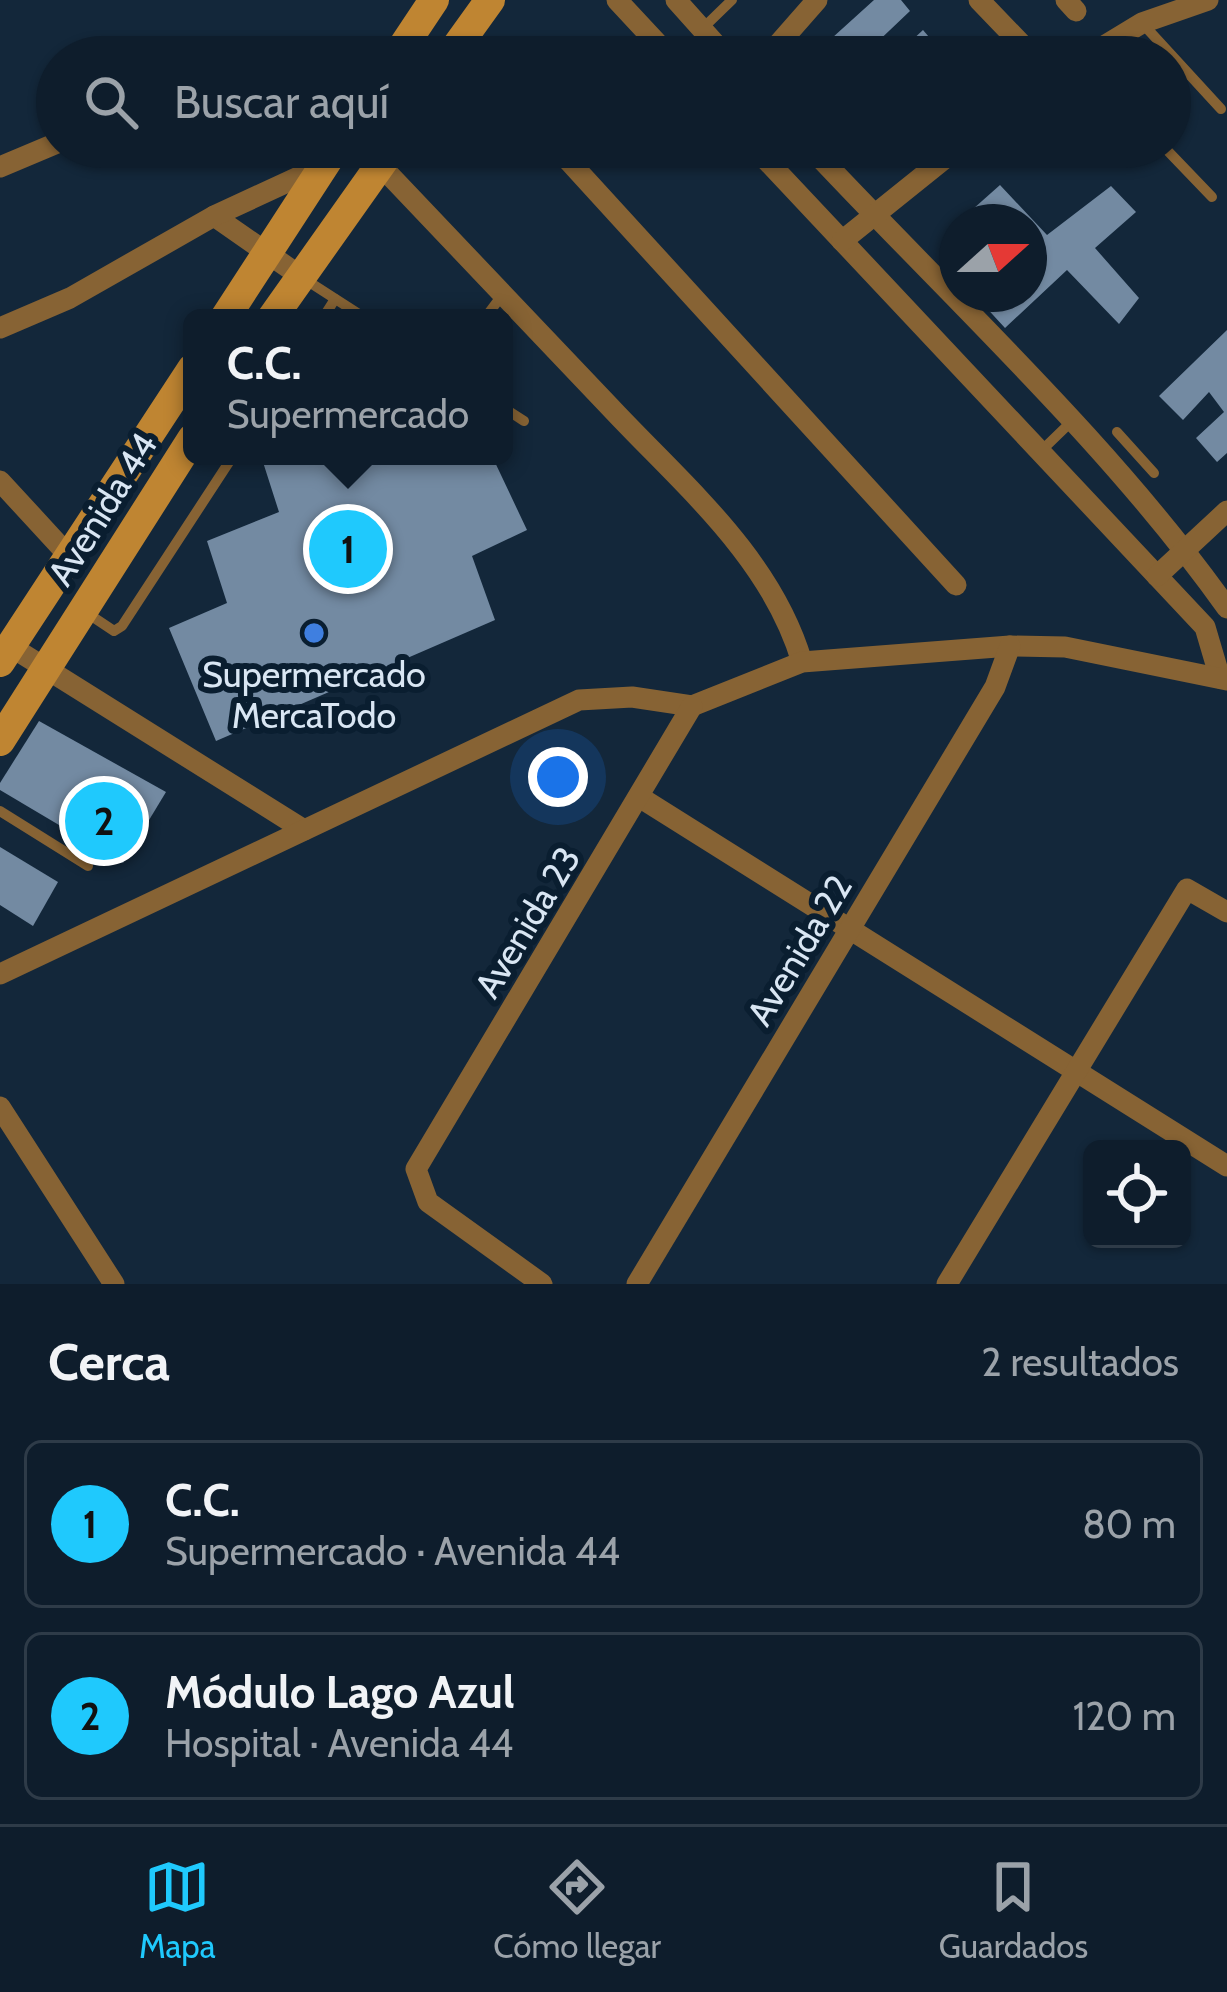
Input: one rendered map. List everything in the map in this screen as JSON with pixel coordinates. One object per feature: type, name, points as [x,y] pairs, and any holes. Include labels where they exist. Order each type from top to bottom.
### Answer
[{"type":"street","points":[[469,36],[490,0]]},
{"type":"street","points":[[617,0],[650,36]]},
{"type":"street","points":[[676,0],[708,36]]},
{"type":"street","points":[[785,36],[818,0]]},
{"type":"street","points":[[979,0],[1014,36]]},
{"type":"street","points":[[1121,36],[1142,23],[1208,0]]},
{"type":"street","points":[[407,36],[423,5]]},
{"type":"street","points":[[0,167],[36,152]]},
{"type":"street","points":[[0,328],[70,298],[307,168]]},
{"type":"street","points":[[231,309],[321,168]]},
{"type":"street","points":[[279,309],[303,278],[368,168]]},
{"type":"street","points":[[390,168],[750,559],[791,626],[802,662]]},
{"type":"street","points":[[575,168],[956,585]]},
{"type":"street","points":[[773,168],[1205,627],[1223,679]]},
{"type":"street","points":[[830,168],[1071,422],[1185,550],[1227,608]]},
{"type":"street","points":[[842,242],[932,168]]},
{"type":"street","points":[[214,216],[303,278]]},
{"type":"street","name":"Avenida 44","points":[[5,654],[183,383]]},
{"type":"street","name":"Avenida 44","points":[[0,741],[183,453]]},
{"type":"street","points":[[0,481],[69,556]]},
{"type":"street","points":[[1157,576],[1227,511]]},
{"type":"street","points":[[0,974],[579,700],[632,697],[692,706],[802,662],[1010,646],[1065,647],[1223,679]]},
{"type":"street","name":"Avenida 22","points":[[637,1284],[995,687],[1010,646]]},
{"type":"street","points":[[5,654],[46,669],[304,830]]},
{"type":"street","name":"Avenida 23","points":[[542,1284],[428,1202],[416,1169],[692,706]]},
{"type":"street","points":[[641,798],[1227,1166]]},
{"type":"street","points":[[947,1284],[1187,889],[1227,911]]},
{"type":"street","points":[[0,1107],[114,1284]]},
{"type":"lane","points":[[702,29],[732,0]]},
{"type":"lane","points":[[1142,23],[1152,36]]},
{"type":"lane","points":[[1191,79],[1221,109]]},
{"type":"lane","points":[[1184,168],[1212,197]]},
{"type":"lane","points":[[303,278],[350,309]]},
{"type":"lane","points":[[492,309],[503,294]]},
{"type":"lane","points":[[329,309],[335,299]]},
{"type":"lane","points":[[513,414],[524,421]]},
{"type":"lane","points":[[1040,452],[1071,422]]},
{"type":"lane","points":[[1117,432],[1154,473]]},
{"type":"lane","points":[[1119,477],[1139,456]]},
{"type":"lane","points":[[83,611],[114,631],[122,626],[227,465]]},
{"type":"lane","points":[[0,812],[88,866]]},
{"type":"building","points":[[874,0],[901,0],[910,11],[884,36],[834,36]]},
{"type":"building","points":[[1000,185],[1018,204],[979,204]]},
{"type":"building","points":[[1111,186],[1136,212],[1095,248],[1139,298],[1119,324],[1067,270],[1047,289],[1047,235]]},
{"type":"building","points":[[990,312],[1022,312],[1005,328]]},
{"type":"building","points":[[1227,330],[1227,453],[1217,462],[1196,438],[1224,412],[1209,392],[1183,420],[1159,396]]},
{"type":"building","points":[[264,465],[496,465],[527,530],[472,556],[495,620],[216,741],[169,628],[227,603],[207,541],[279,512]]},
{"type":"building","points":[[39,721],[166,792],[123,863],[0,790]]},
{"type":"building","points":[[0,847],[58,882],[33,926],[0,905]]},
{"type":"place","name":"C.C.","points":[[348,549]]},
{"type":"place","name":"Supermercado MercaTodo","points":[[314,633]]},
{"type":"place","name":"Módulo Lago Azul","points":[[104,821]]}]
